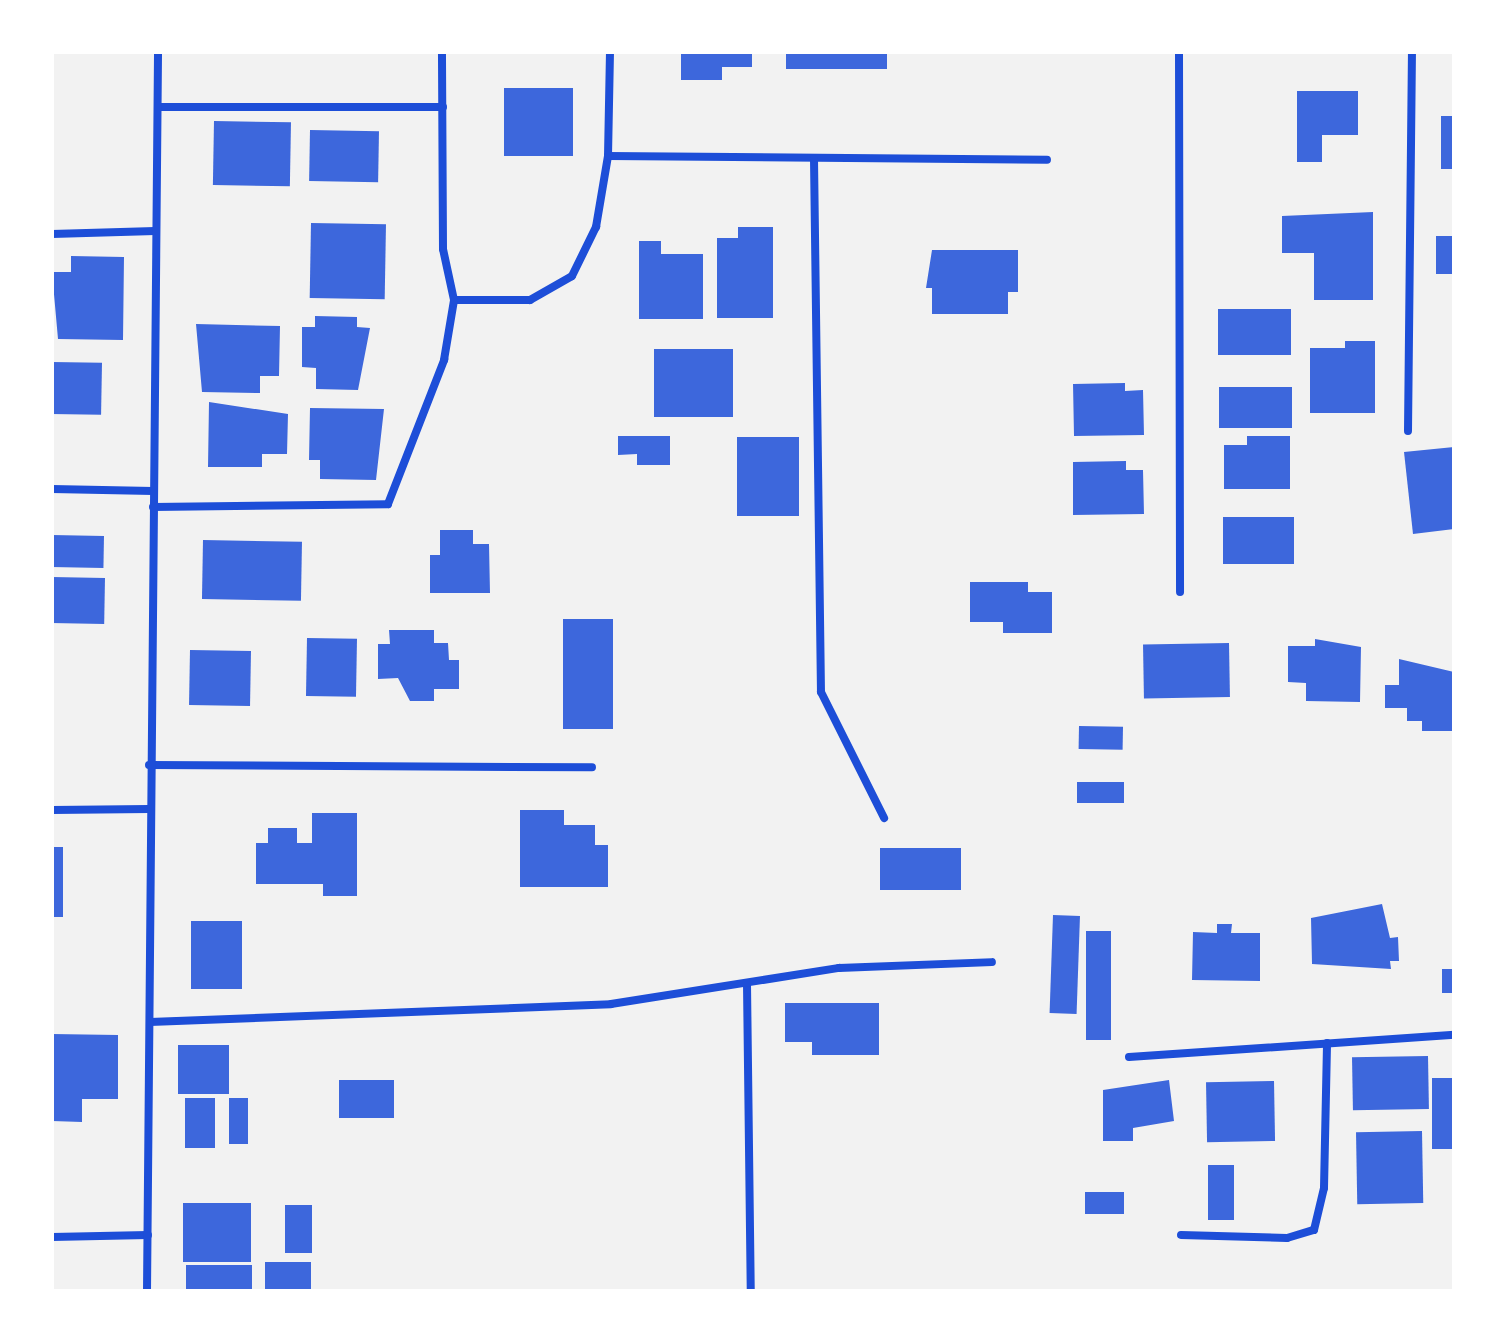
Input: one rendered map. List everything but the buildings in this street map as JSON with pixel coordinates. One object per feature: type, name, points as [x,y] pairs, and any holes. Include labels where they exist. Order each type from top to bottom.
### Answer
[{"type":"street","points":[[147,1291],[149,765],[158,52]]},
{"type":"street","points":[[153,507],[388,504],[444,360],[454,300],[443,249],[442,52]]},
{"type":"street","points":[[454,300],[530,300],[572,276],[596,227],[608,156],[610,52]]},
{"type":"street","points":[[1179,52],[1180,592]]},
{"type":"street","points":[[1408,431],[1412,52]]},
{"type":"street","points":[[158,107],[443,107]]},
{"type":"street","points":[[608,156],[1047,160]]},
{"type":"street","points":[[814,159],[821,692],[884,818]]},
{"type":"street","points":[[52,234],[155,231]]},
{"type":"street","points":[[52,489],[153,491]]},
{"type":"street","points":[[149,765],[592,767]]},
{"type":"street","points":[[52,810],[149,809]]},
{"type":"street","points":[[150,1022],[611,1004],[895,963],[992,962]]},
{"type":"street","points":[[747,984],[751,1291]]},
{"type":"street","points":[[1129,1057],[1454,1035]]},
{"type":"street","points":[[1181,1235],[1287,1238],[1314,1230],[1324,1188],[1327,1043]]},
{"type":"street","points":[[52,1237],[148,1235]]}]
